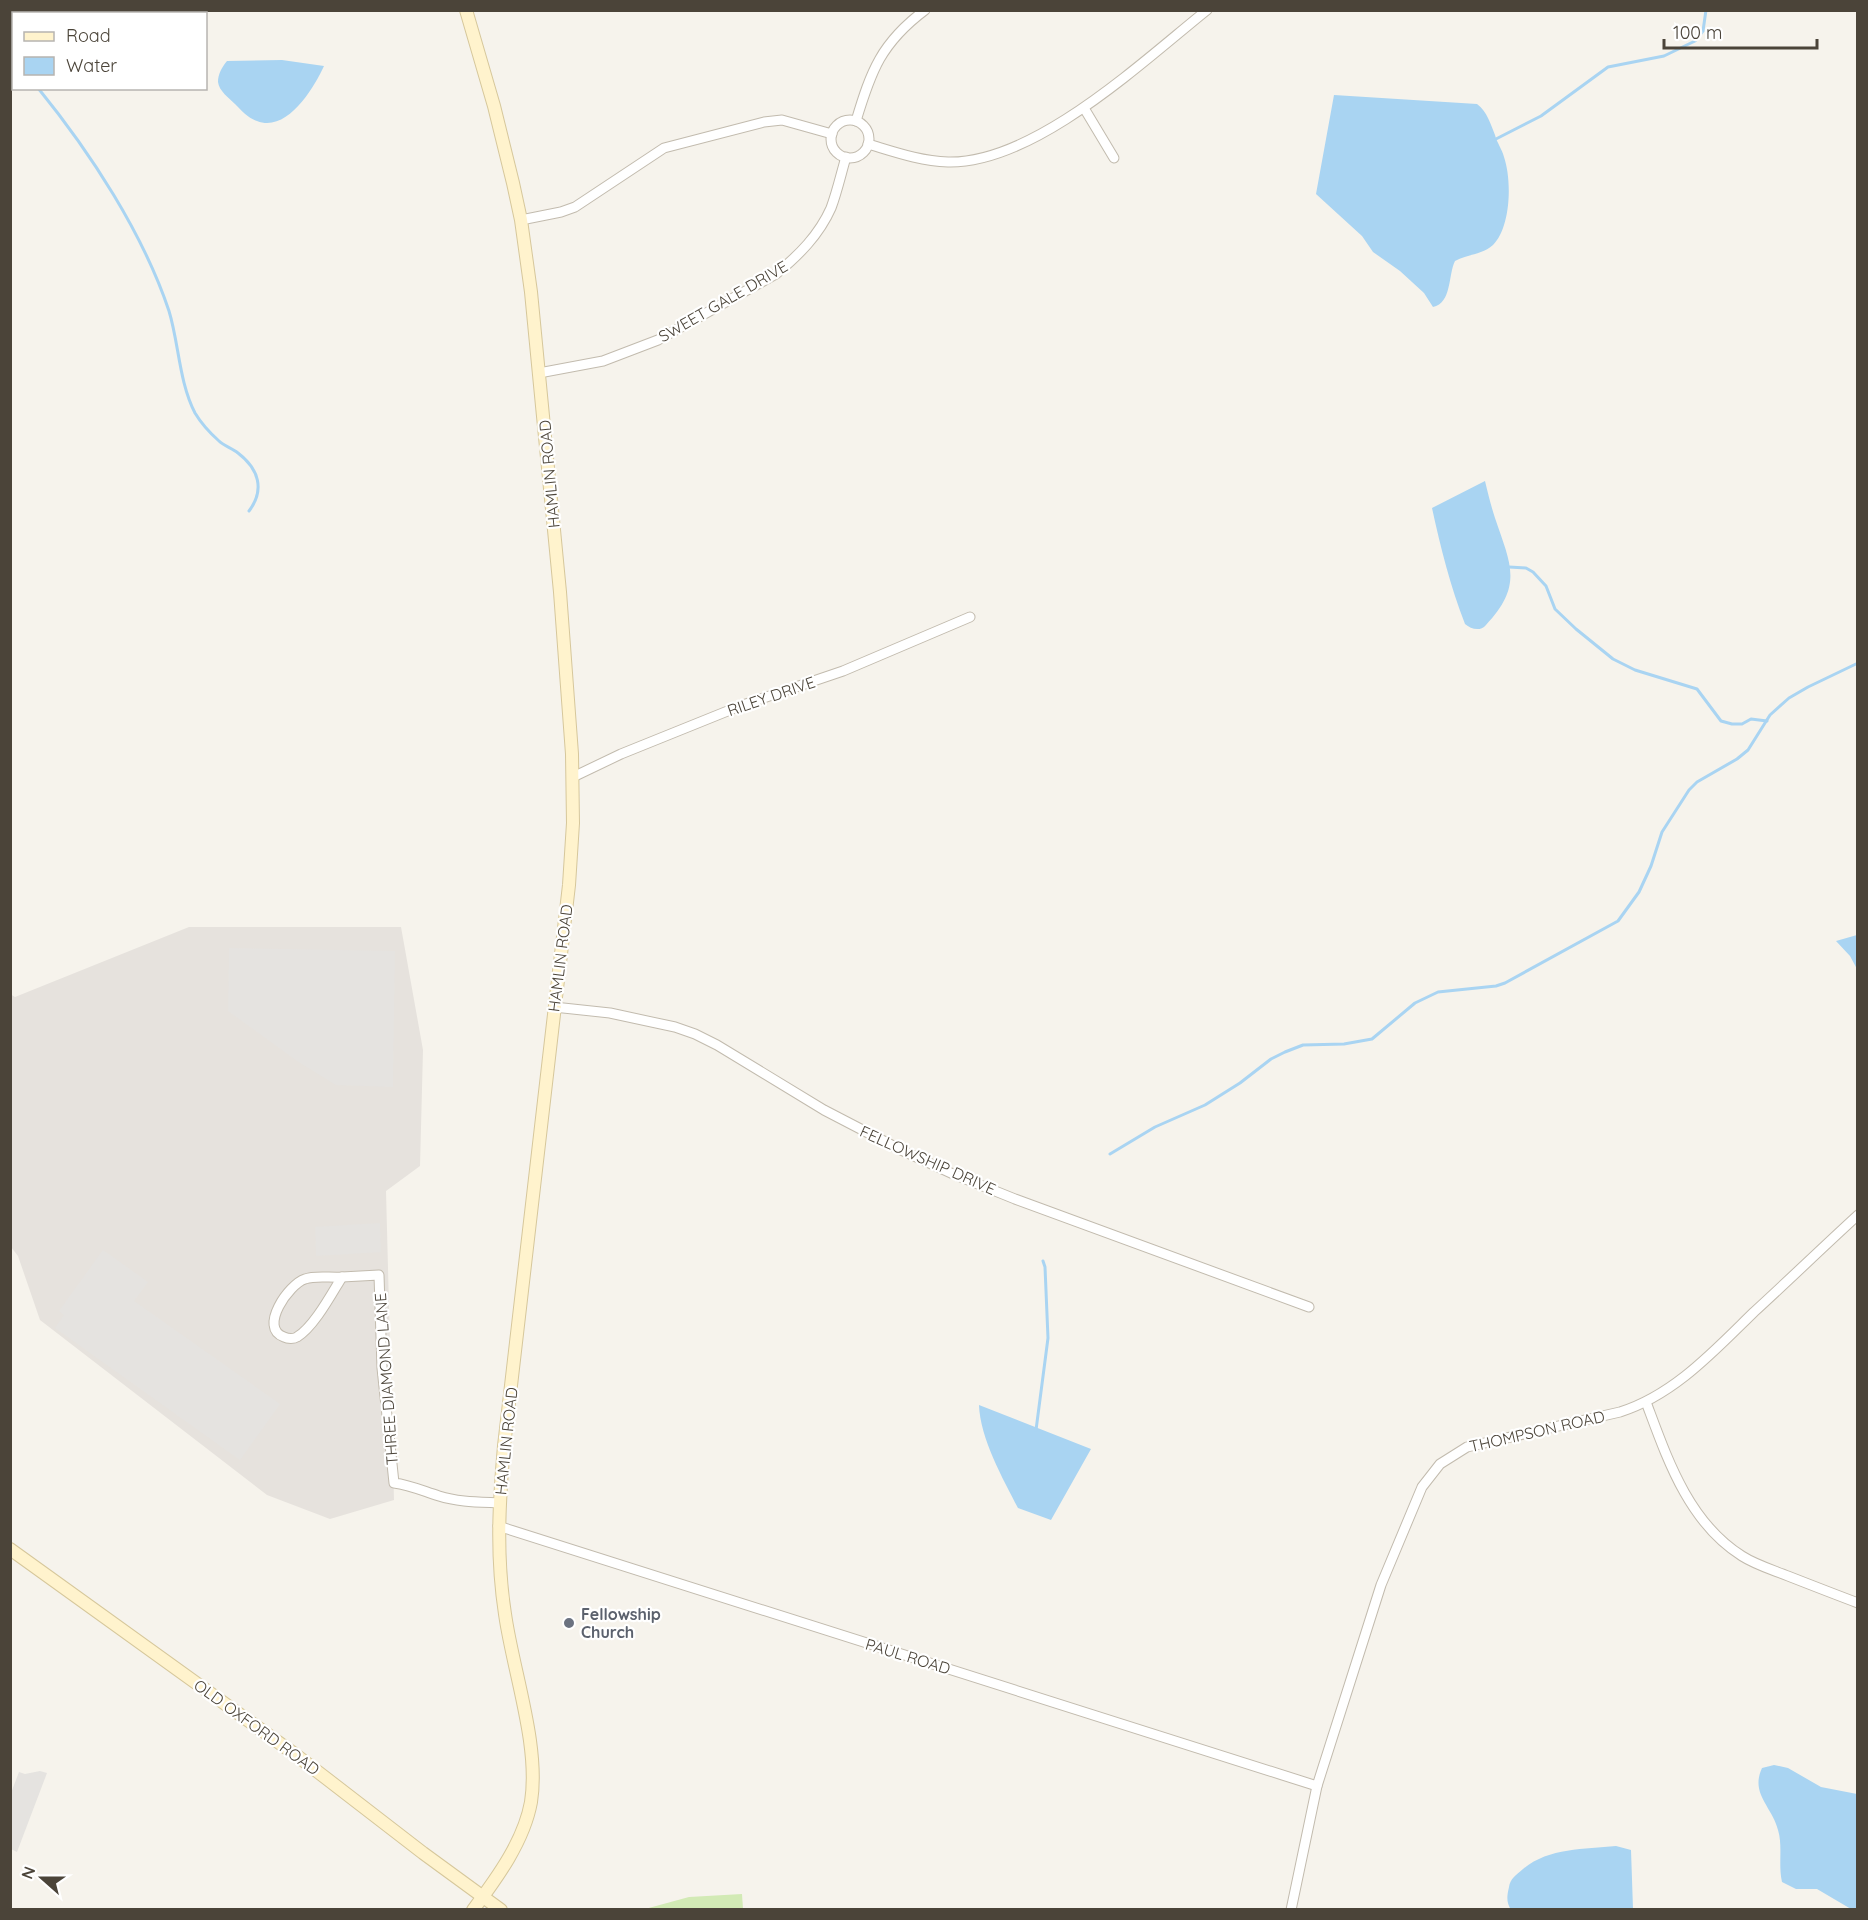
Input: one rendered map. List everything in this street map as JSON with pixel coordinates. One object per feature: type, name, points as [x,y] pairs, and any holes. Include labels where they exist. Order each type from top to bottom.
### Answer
[{"type":"street","name":"HAMLIN ROAD","points":[[466,10],[499,127],[521,220],[531,292],[560,592],[573,777],[571,854],[498,1526],[505,1612],[533,1763],[532,1791],[523,1829],[481,1903],[473,1910]]},
{"type":"street","points":[[856,121],[868,82],[880,57],[895,36],[925,10]]},
{"type":"street","points":[[868,144],[929,160],[950,162],[984,158],[1005,152],[1084,108],[1207,10]]},
{"type":"street","points":[[1084,108],[1114,158]]},
{"type":"street","points":[[521,220],[575,207],[664,148],[764,122],[782,120],[832,134]]},
{"type":"street","points":[[856,121],[867,130],[868,144],[860,155],[846,157],[834,149],[832,134],[841,123],[856,121]]},
{"type":"street","name":"SWEET GALE DRIVE","points":[[539,373],[603,361],[642,347],[776,274],[793,260],[818,232],[831,207],[846,157]]},
{"type":"street","name":"RILEY DRIVE","points":[[573,777],[621,754],[740,706],[843,670],[970,617]]},
{"type":"street","name":"FELLOWSHIP DRIVE","points":[[554,1007],[610,1013],[675,1027],[695,1034],[824,1110],[901,1150],[954,1174],[1015,1199],[1309,1307]]},
{"type":"street","name":"THOMPSON ROAD","points":[[1291,1910],[1317,1786],[1381,1585],[1416,1498],[1430,1476],[1449,1456],[1467,1447],[1620,1412],[1646,1402],[1702,1362],[1857,1215]]},
{"type":"street","name":"THREE DIAMOND LANE","points":[[342,1277],[314,1320],[297,1337],[282,1337],[276,1332],[273,1324],[275,1314],[281,1303],[300,1281],[307,1278],[378,1275],[382,1368],[394,1483],[407,1484],[457,1500],[499,1503]]},
{"type":"street","points":[[1646,1402],[1672,1466],[1692,1506],[1717,1536],[1750,1561],[1857,1603]]},
{"type":"street","name":"PAUL ROAD","points":[[498,1526],[1317,1786]]},
{"type":"street","name":"OLD OXFORD ROAD","points":[[10,1549],[296,1755],[481,1903],[501,1910]]},
{"type":"shaded area","points":[[189,927],[401,927],[423,1050],[420,1166],[386,1191],[394,1500],[330,1519],[267,1495],[40,1320],[18,1256],[11,1247],[10,994],[15,997]]},
{"type":"shaded area","points":[[229,948],[395,951],[393,1087],[336,1085],[297,1061],[228,1011]]},
{"type":"shaded area","points":[[380,1223],[381,1252],[316,1256],[315,1227]]},
{"type":"shaded area","points":[[103,1250],[148,1282],[134,1301],[280,1404],[240,1460],[55,1328],[64,1315],[59,1311]]},
{"type":"shaded area","points":[[40,1771],[47,1773],[17,1852],[11,1849],[11,1793],[19,1772],[25,1774]]},
{"type":"green space","points":[[742,1894],[743,1909],[645,1909],[689,1897]]},
{"type":"water","points":[[282,60],[324,66],[314,86],[298,106],[279,121],[268,123],[251,118],[220,88],[218,79],[227,61]]},
{"type":"water","points":[[1334,95],[1477,104],[1488,118],[1507,167],[1509,190],[1503,227],[1493,245],[1484,251],[1455,261],[1446,294],[1439,304],[1433,307],[1424,293],[1400,271],[1373,252],[1362,236],[1316,194]]},
{"type":"water","points":[[1485,481],[1509,561],[1510,585],[1506,598],[1498,611],[1484,627],[1476,629],[1465,624],[1446,567],[1432,508]]},
{"type":"water","points":[[1858,935],[1857,969],[1850,956],[1836,941]]},
{"type":"water","points":[[979,1405],[1091,1449],[1051,1520],[1018,1508],[999,1471],[983,1431]]},
{"type":"water","points":[[1774,1765],[1788,1768],[1821,1787],[1857,1794],[1857,1909],[1851,1909],[1817,1889],[1796,1889],[1782,1882],[1778,1830],[1760,1793],[1759,1785],[1762,1768]]},
{"type":"water","points":[[1616,1846],[1631,1850],[1633,1909],[1511,1910],[1507,1899],[1511,1882],[1518,1873],[1533,1862],[1555,1853]]},
{"type":"waterway","points":[[1494,140],[1541,116],[1608,67],[1664,56],[1695,41],[1703,31],[1706,10]]},
{"type":"waterway","points":[[40,90],[95,166],[145,252],[169,311],[182,376],[195,413],[212,435],[236,451],[255,473],[257,495],[249,511]]},
{"type":"waterway","points":[[1509,567],[1526,568],[1533,572],[1546,586],[1555,609],[1613,659],[1635,670],[1697,689],[1721,721],[1732,724],[1742,724],[1751,719],[1767,721]]},
{"type":"waterway","points":[[1110,1154],[1155,1127],[1205,1105],[1240,1083],[1271,1059],[1285,1052],[1303,1045],[1344,1044],[1372,1039],[1415,1003],[1438,992],[1505,983],[1618,921],[1639,892],[1651,866],[1662,832],[1689,790],[1697,782],[1748,750],[1770,715],[1789,698],[1858,663]]},
{"type":"waterway","points":[[1036,1430],[1048,1338],[1043,1261]]},
{"type":"place","name":"Fellowship Church","points":[[569,1623]]}]
